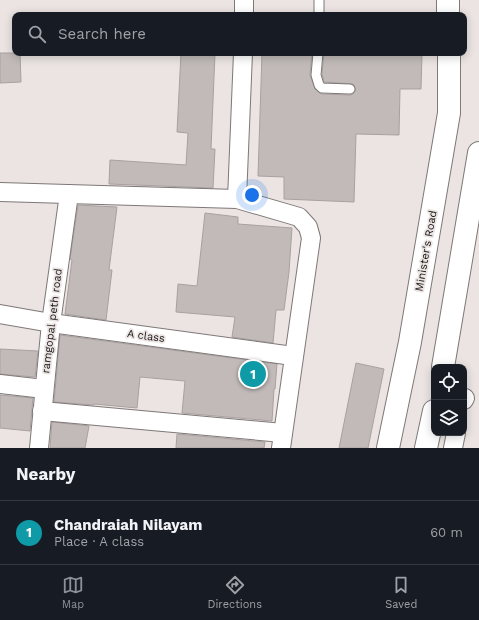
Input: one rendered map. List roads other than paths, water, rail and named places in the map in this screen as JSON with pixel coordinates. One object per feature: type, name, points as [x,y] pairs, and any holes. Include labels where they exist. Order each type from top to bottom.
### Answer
[{"type":"main road","points":[[448,0],[448,12]]},
{"type":"main road","name":"Minister's Road","points":[[388,448],[410,342],[449,113],[449,56]]},
{"type":"main road","points":[[444,364],[479,153]]},
{"type":"main road","points":[[426,448],[431,425]]},
{"type":"street","points":[[244,0],[244,12]]},
{"type":"street","points":[[237,199],[242,56]]},
{"type":"street","points":[[0,192],[237,199],[299,217],[308,227],[311,238],[282,441],[42,411]]},
{"type":"street","name":"ramgopal peth road","points":[[40,448],[42,411],[51,322],[69,194]]},
{"type":"street","name":"A class","points":[[0,314],[293,356]]},
{"type":"street","points":[[0,384],[44,389]]},
{"type":"street","points":[[453,448],[455,436]]},
{"type":"lane","points":[[319,0],[319,12]]},
{"type":"lane","points":[[318,56],[316,75],[318,85],[322,88],[350,89]]},
{"type":"place","name":"Chandraiah Nilayam","points":[[253,374]]}]
